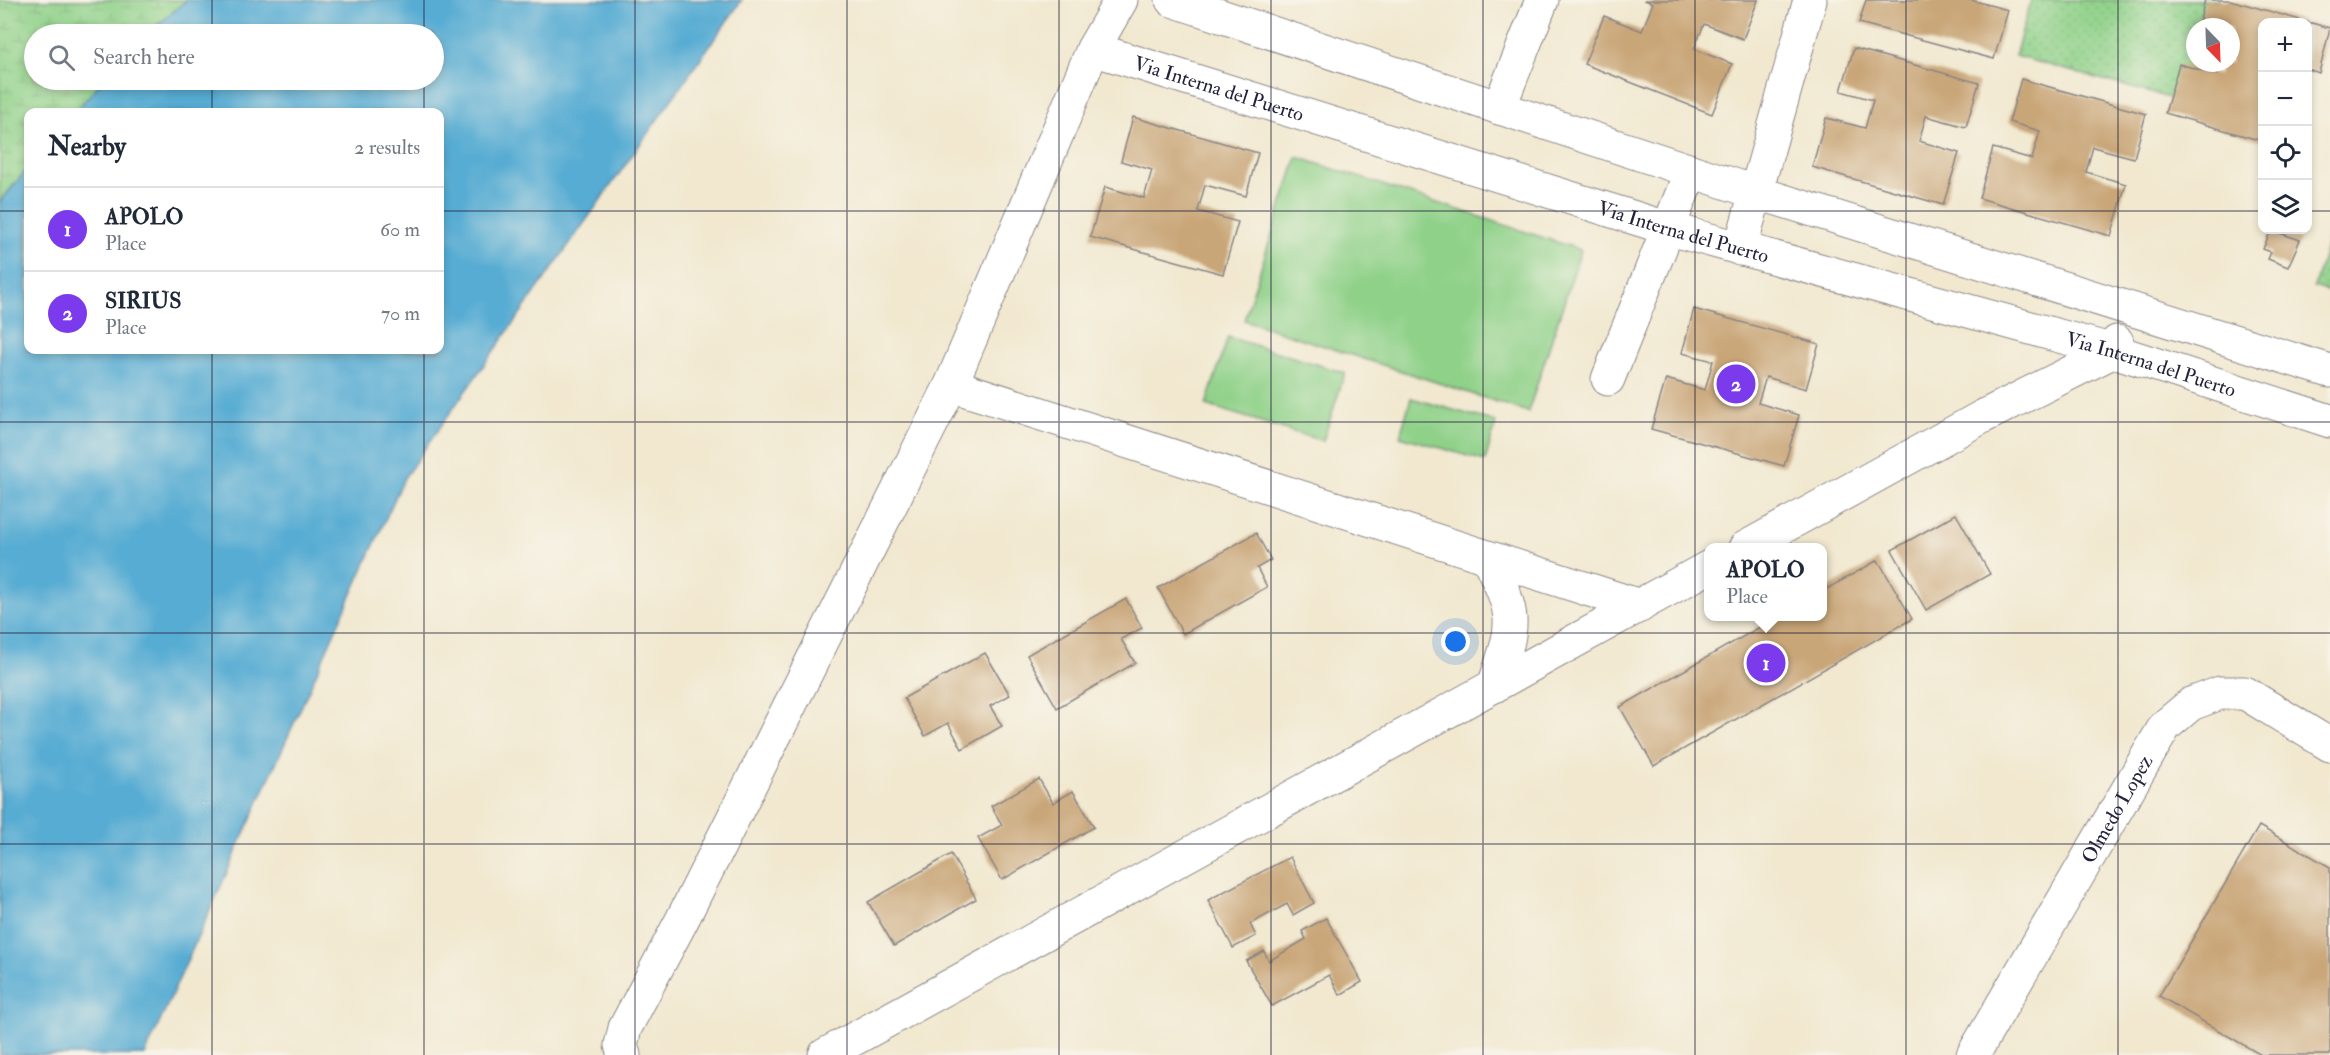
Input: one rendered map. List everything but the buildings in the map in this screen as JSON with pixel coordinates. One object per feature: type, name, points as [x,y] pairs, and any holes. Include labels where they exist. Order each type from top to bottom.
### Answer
[{"type":"street","points":[[624,1055],[621,1045],[625,1028],[951,385],[1094,49],[1121,0]]},
{"type":"street","points":[[1172,0],[1755,192],[2330,371]]},
{"type":"street","points":[[1499,108],[1542,0]]},
{"type":"street","points":[[1740,249],[1810,0]]},
{"type":"street","name":"Via Interna del Puerto","points":[[1094,49],[1670,229],[2114,351],[2330,421]]},
{"type":"street","points":[[1608,379],[1670,229],[1691,171]]},
{"type":"street","points":[[1754,543],[1982,417],[2114,351],[2131,309]]},
{"type":"street","points":[[951,385],[1640,606]]},
{"type":"street","points":[[1488,558],[1506,594],[1512,621],[1510,639],[1494,686]]},
{"type":"street","points":[[825,1055],[1704,570]]},
{"type":"street","name":"Olmedo Lopez","points":[[1973,1055],[2165,726],[2191,704],[2220,693],[2245,693],[2330,745]]},
{"type":"green space","points":[[0,0],[187,0],[159,24],[24,24],[24,90],[94,90],[78,108],[24,108],[24,173],[0,202]]},
{"type":"green space","points":[[2031,0],[2220,0],[2215,18],[2186,18],[2186,72],[2197,72],[2188,103],[2015,56]]},
{"type":"green space","points":[[1297,157],[1581,250],[1528,412],[1244,320]]},
{"type":"green space","points":[[2330,233],[2330,292],[2314,287]]},
{"type":"green space","points":[[1228,337],[1345,373],[1323,441],[1206,405]]},
{"type":"green space","points":[[1411,398],[1496,422],[1485,461],[1400,436]]},
{"type":"water","points":[[187,0],[742,0],[404,478],[145,1055],[0,1055],[0,202],[24,173],[24,354],[444,354],[444,108],[78,108],[94,90],[444,90],[444,24],[159,24]]},
{"type":"place","name":"SIRIUS","points":[[1736,384]]},
{"type":"place","name":"APOLO","points":[[1766,663]]}]
